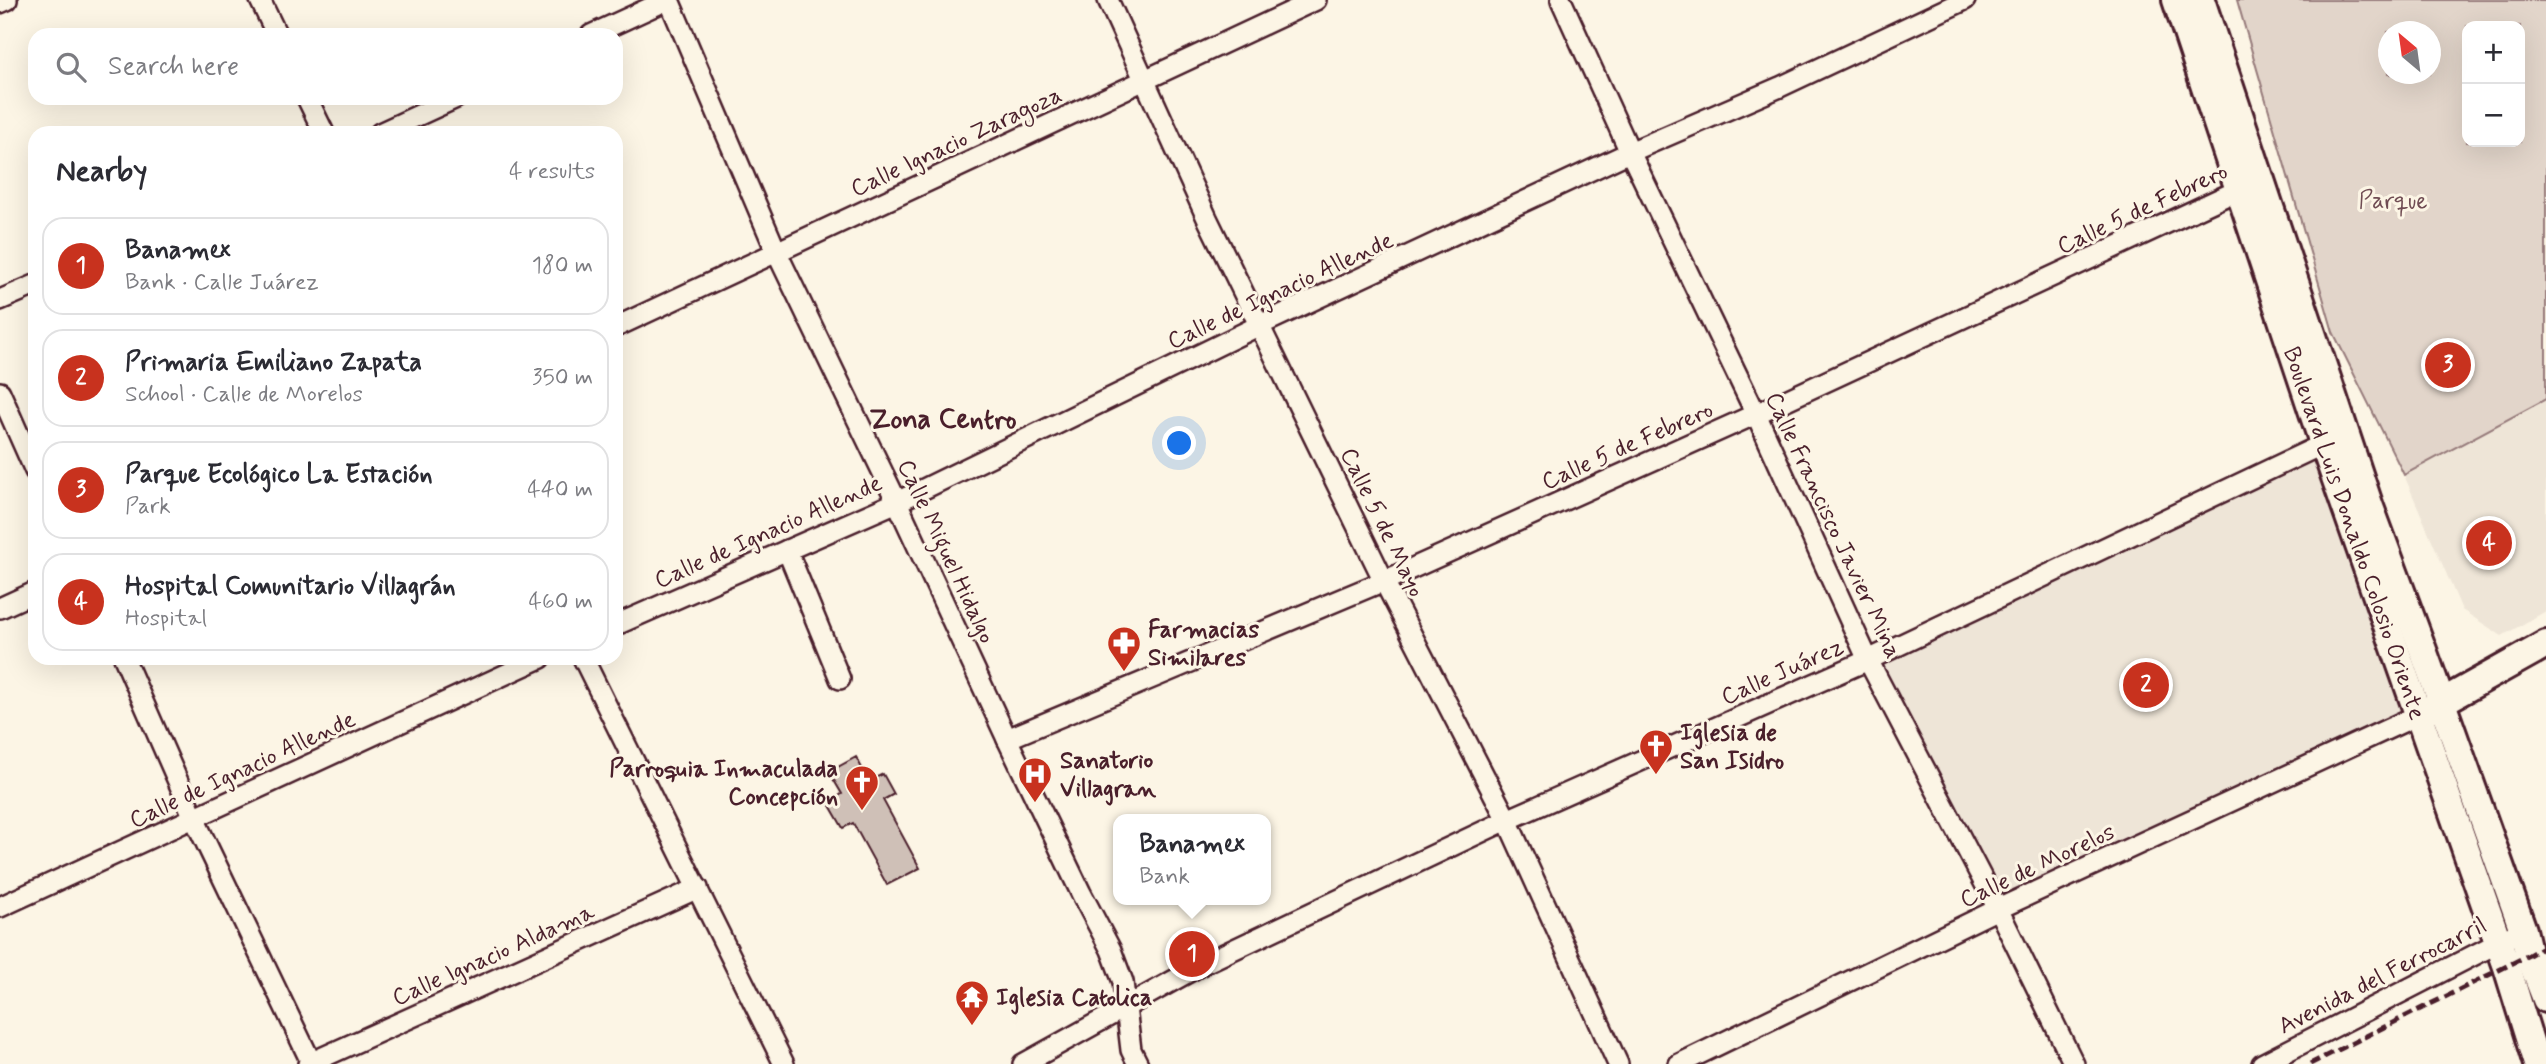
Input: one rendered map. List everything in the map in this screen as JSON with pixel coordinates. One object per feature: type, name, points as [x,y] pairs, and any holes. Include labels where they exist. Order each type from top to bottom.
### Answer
[{"type":"main road","name":"Boulevard Luis Donaldo Colosio Oriente","points":[[2176,0],[2249,185],[2334,439],[2418,715],[2539,1060]]},
{"type":"main road","name":"Boulevard Luis Donaldo Colosio Oriente","points":[[2201,0],[2249,185]]},
{"type":"main road","name":"Boulevard Luis Donaldo Colosio Oriente","points":[[2334,439],[2442,703],[2546,999]]},
{"type":"main road","points":[[2418,715],[2546,644]]},
{"type":"street","points":[[0,3],[6,0]]},
{"type":"street","points":[[260,0],[273,28]]},
{"type":"street","points":[[606,28],[668,0]]},
{"type":"street","name":"Calle Miguel Hidalgo","points":[[668,0],[776,251],[1007,739],[1111,950],[1122,982],[1130,1050],[1138,1064]]},
{"type":"street","name":"Calle 5 de Mayo","points":[[1108,0],[1143,80],[1384,581],[1507,820],[1618,1064]]},
{"type":"street","name":"Calle Ignacio Zaragoza","points":[[623,324],[1316,0]]},
{"type":"street","name":"Calle Francisco Javier Mina","points":[[1561,0],[1630,152],[1756,414],[1868,660],[1998,909],[2074,1064]]},
{"type":"street","name":"Calle de Ignacio Allende","points":[[623,622],[897,502],[1260,325],[1630,152],[1780,87],[1965,0]]},
{"type":"street","points":[[310,105],[321,126]]},
{"type":"street","points":[[395,126],[441,105]]},
{"type":"street","name":"Calle 5 de Febrero","points":[[1007,739],[1384,581],[1756,414],[2249,185]]},
{"type":"street","points":[[0,300],[28,288]]},
{"type":"street","points":[[0,392],[28,455]]},
{"type":"street","name":"Calle Juárez","points":[[1023,1064],[1205,963],[1507,820],[1868,660],[2334,439]]},
{"type":"street","points":[[787,550],[840,679]]},
{"type":"street","points":[[0,608],[28,595]]},
{"type":"street","points":[[127,665],[194,818],[310,1064]]},
{"type":"street","name":"Calle de Ignacio Allende","points":[[0,906],[526,665]]},
{"type":"street","points":[[586,665],[784,1064]]},
{"type":"street","name":"Calle de Morelos","points":[[1679,1064],[1998,909],[2418,715]]},
{"type":"street","name":"Calle Ignacio Aldama","points":[[310,1064],[698,888]]},
{"type":"street","name":"Avenida del Ferrocarril","points":[[2262,1064],[2523,930]]},
{"type":"shaded area","points":[[2546,399],[2546,611],[2502,636],[2462,610],[2404,475]]},
{"type":"shaded area","points":[[2329,445],[2419,711],[1998,909],[1868,660]]},
{"type":"green space","name":"Parque","points":[[2237,0],[2546,0],[2546,399],[2404,475],[2333,332]]},
{"type":"building","name":"Parroquia Inmaculada Concepción","points":[[856,757],[869,781],[883,774],[894,794],[883,800],[920,868],[887,885],[853,823],[843,828],[828,802],[842,794],[829,772]]},
{"type":"railway","points":[[2310,1064],[2546,945]]},
{"type":"place","name":"Parque Ecológico La Estación","points":[[2448,365]]},
{"type":"place","name":"Hospital Comunitario Villagrán","points":[[2489,543]]},
{"type":"place","name":"Farmacias Similares","points":[[1124,673]]},
{"type":"place","name":"Primaria Emiliano Zapata","points":[[2146,685]]},
{"type":"place","name":"Iglesia de San Isidro","points":[[1656,776]]},
{"type":"place","name":"Sanatorio Villagran","points":[[1035,804]]},
{"type":"place","name":"Parroquia Inmaculada Concepción","points":[[862,812]]},
{"type":"place","name":"Banamex","points":[[1192,954]]},
{"type":"place","name":"Iglesia Catolica","points":[[972,1027]]},
{"type":"district","name":"Zona Centro","points":[[943,418]]}]
